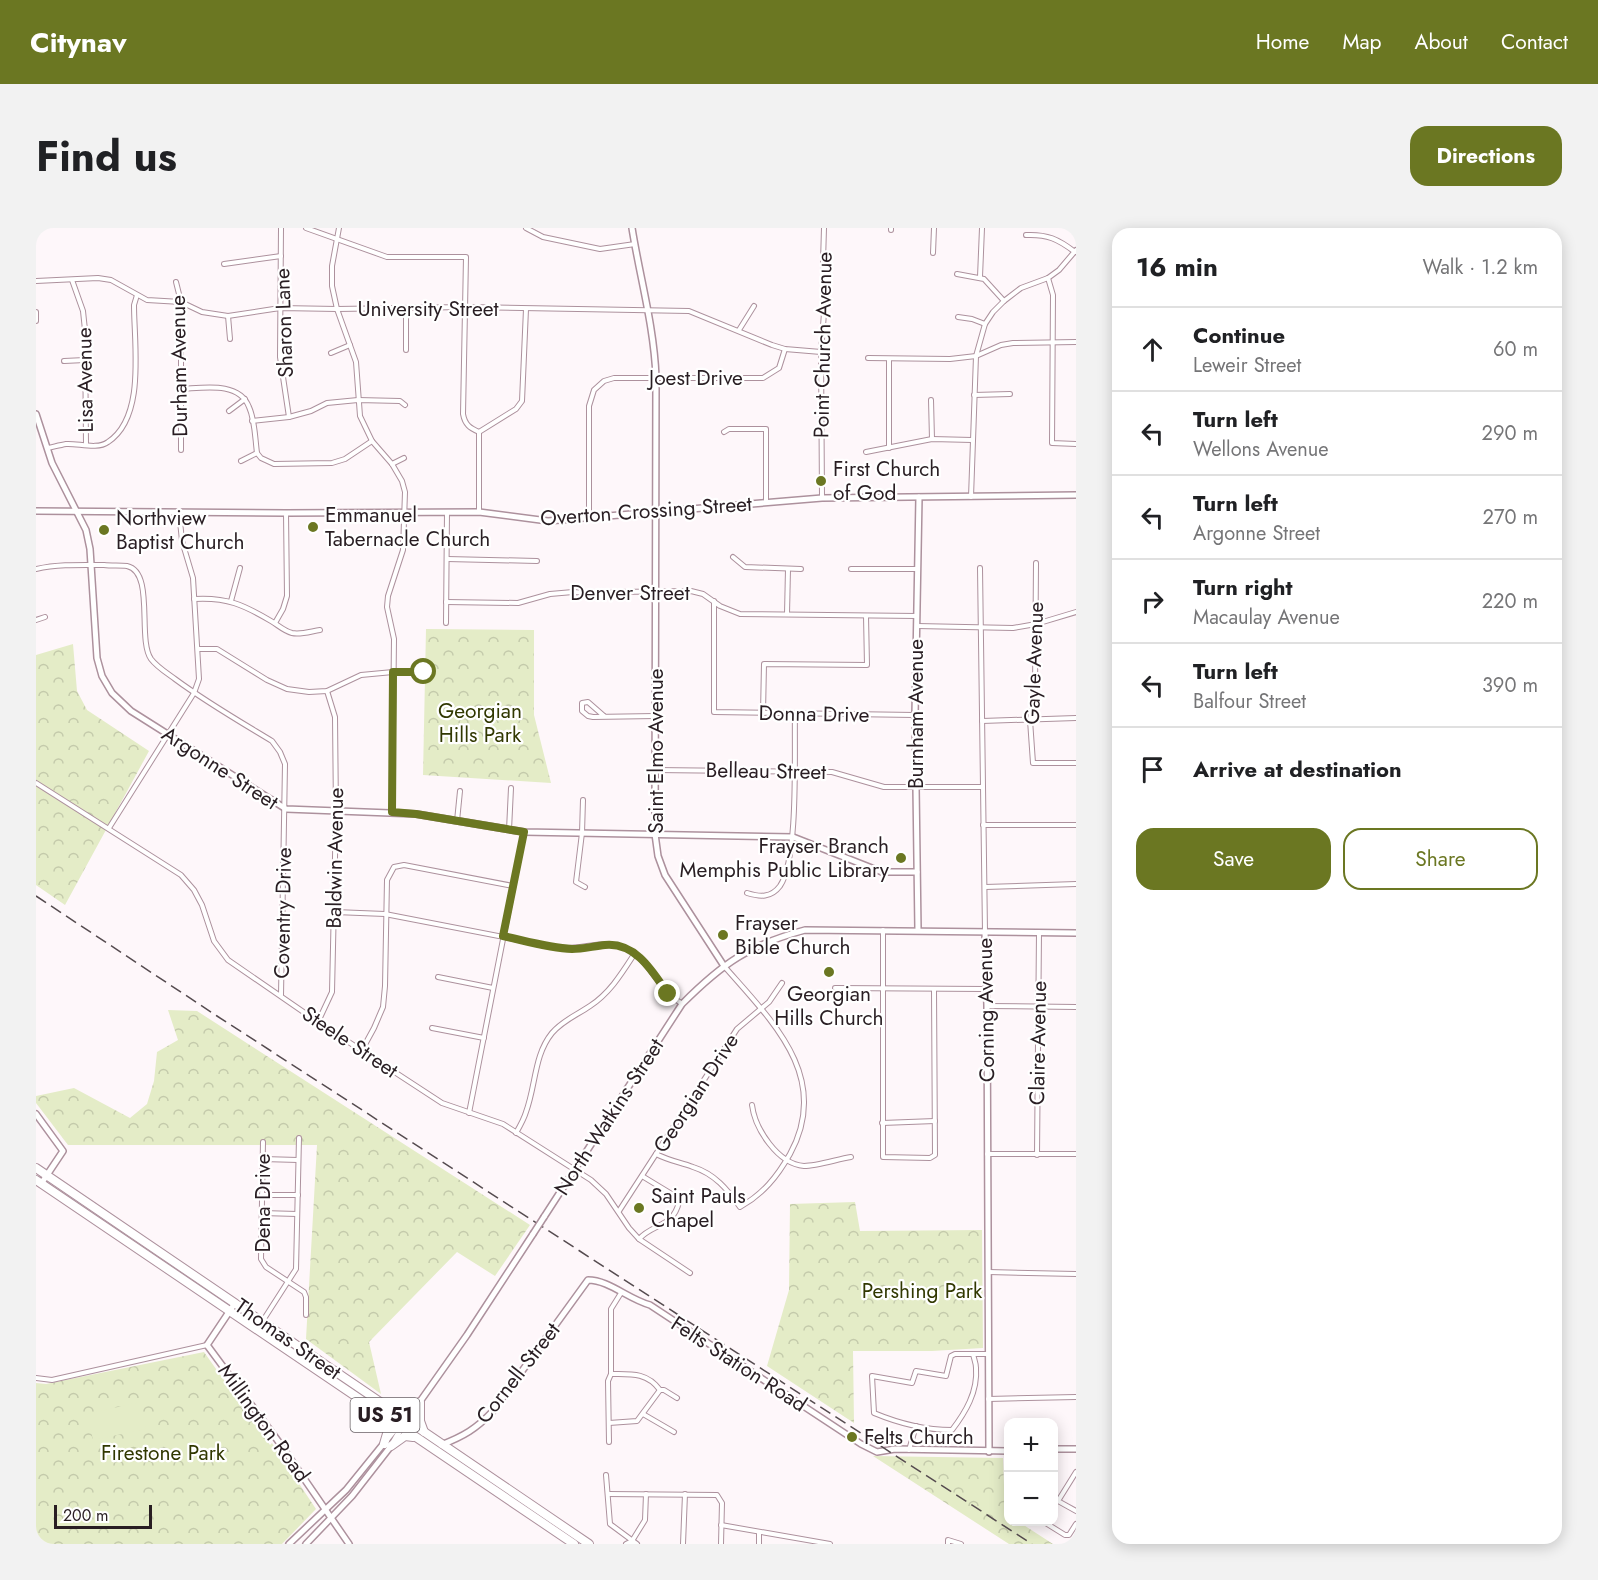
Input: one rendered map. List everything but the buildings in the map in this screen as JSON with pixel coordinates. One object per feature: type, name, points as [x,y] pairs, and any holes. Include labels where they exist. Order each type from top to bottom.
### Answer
[{"type":"highway","name":"US 51","points":[[36,1168],[47,1176]]},
{"type":"highway","name":"Thomas Street","points":[[47,1176],[235,1303],[262,1323],[268,1333]]},
{"type":"highway","name":"Thomas Street","points":[[39,1182],[229,1312],[268,1333],[422,1436],[573,1544]]},
{"type":"highway","points":[[420,1402],[422,1436],[405,1436],[388,1445],[389,1427],[385,1411],[420,1402]]},
{"type":"highway","name":"Thomas Street","points":[[438,1447],[589,1544]]},
{"type":"street","name":"Sharon Lane","points":[[281,228],[280,357],[288,398],[289,417]]},
{"type":"street","points":[[306,228],[387,256],[466,257],[463,414],[468,427],[479,432]]},
{"type":"street","points":[[339,228],[332,266],[332,286],[337,309],[356,362],[360,416],[372,441],[392,464],[402,481],[405,492],[403,550],[388,596],[387,607],[394,639],[392,812]]},
{"type":"street","points":[[525,228],[543,237],[600,249],[635,244]]},
{"type":"street","name":"Saint Elmo Avenue","points":[[632,228],[648,309],[656,377],[655,834],[658,855],[665,875],[724,966],[762,1009],[789,1048],[800,1069],[805,1090],[805,1114],[799,1138],[788,1159],[774,1180],[758,1196],[740,1207],[725,1186],[712,1176],[693,1167],[671,1162],[656,1154]]},
{"type":"street","name":"Point Church Avenue","points":[[822,498],[821,352],[826,287],[823,262],[824,228]]},
{"type":"street","points":[[933,253],[934,228]]},
{"type":"street","points":[[980,277],[982,228]]},
{"type":"street","points":[[971,497],[976,356],[985,324],[1004,301],[1021,288],[1048,278],[1059,270],[1076,251],[1044,235],[1026,236]]},
{"type":"street","points":[[224,264],[281,256]]},
{"type":"street","points":[[957,274],[980,277],[991,285],[1004,301]]},
{"type":"street","name":"University Street","points":[[36,281],[98,278],[111,280],[147,300],[181,303],[202,312],[228,316],[280,308],[465,307],[688,311],[785,349],[821,352]]},
{"type":"street","points":[[1048,278],[1053,296],[1052,443],[1076,444]]},
{"type":"street","name":"Lisa Avenue","points":[[72,280],[83,311],[86,445]]},
{"type":"street","name":"Durham Avenue","points":[[176,282],[181,303],[181,450]]},
{"type":"street","points":[[48,448],[65,444],[107,443],[131,412],[135,394],[134,305],[137,295]]},
{"type":"street","points":[[739,330],[754,306]]},
{"type":"street","points":[[406,308],[406,350]]},
{"type":"street","points":[[479,432],[516,409],[522,401],[526,309]]},
{"type":"street","points":[[36,312],[36,321]]},
{"type":"street","points":[[228,316],[230,339]]},
{"type":"street","points":[[958,317],[985,324]]},
{"type":"street","points":[[868,358],[950,359],[976,356],[1001,345],[1013,343],[1076,342]]},
{"type":"street","points":[[331,353],[350,345]]},
{"type":"street","name":"Joest Drive","points":[[589,519],[589,406],[594,390],[604,381],[614,378],[656,377],[763,378],[779,368],[785,349]]},
{"type":"street","points":[[889,358],[889,448]]},
{"type":"street","points":[[64,361],[85,360]]},
{"type":"street","points":[[182,388],[223,388],[235,391],[245,399],[250,407],[257,453],[261,458],[274,464],[332,464],[345,459],[372,441]]},
{"type":"street","points":[[974,395],[1010,394]]},
{"type":"street","points":[[229,411],[245,399]]},
{"type":"street","points":[[252,421],[289,417],[311,411],[327,403],[358,400],[400,401],[405,405]]},
{"type":"street","points":[[931,400],[932,439]]},
{"type":"street","name":"Argonne Street","points":[[36,414],[52,463],[86,530],[91,565],[97,658],[102,676],[112,693],[131,711],[286,809],[416,814],[524,832],[793,837],[882,872],[916,872]]},
{"type":"street","points":[[724,432],[729,429],[766,429],[766,503]]},
{"type":"street","points":[[478,512],[479,432]]},
{"type":"street","points":[[867,452],[932,439],[972,440]]},
{"type":"street","points":[[241,460],[257,453]]},
{"type":"street","points":[[392,464],[404,458]]},
{"type":"street","name":"Overton Crossing Street","points":[[36,511],[478,512],[548,522],[822,498],[1076,495]]},
{"type":"street","name":"Burnham Avenue","points":[[918,930],[915,715],[919,497]]},
{"type":"street","points":[[109,828],[194,693],[199,679],[193,578],[182,541],[179,511]]},
{"type":"street","points":[[446,623],[447,512]]},
{"type":"street","points":[[275,623],[287,596],[286,513]]},
{"type":"street","points":[[733,557],[745,567],[801,569]]},
{"type":"street","points":[[447,559],[537,561]]},
{"type":"street","name":"Gayle Avenue","points":[[1036,563],[1035,691],[1030,720],[1033,764],[1076,764]]},
{"type":"street","name":"Coventry Drive","points":[[36,569],[53,565],[129,566],[137,572],[142,585],[146,644],[149,656],[194,693],[272,741],[280,752],[285,764],[286,809],[281,996]]},
{"type":"street","points":[[231,601],[240,568]]},
{"type":"street","name":"Corning Avenue","points":[[980,568],[987,1006],[989,1452]]},
{"type":"street","points":[[787,614],[788,569]]},
{"type":"street","points":[[851,569],[918,569]]},
{"type":"street","name":"Denver Street","points":[[446,602],[518,603],[550,594],[573,592],[603,594],[655,590],[691,591],[703,594],[720,606],[740,614],[917,616]]},
{"type":"street","points":[[195,599],[213,598],[231,601],[275,623],[285,631],[295,634],[320,630]]},
{"type":"street","name":"Donna Drive","points":[[714,600],[714,712],[915,715]]},
{"type":"street","points":[[917,626],[1013,628],[1076,612]]},
{"type":"street","points":[[763,713],[764,664],[867,666],[866,616]]},
{"type":"street","points":[[36,620],[45,617]]},
{"type":"street","points":[[198,649],[217,649],[267,680],[287,688],[309,692],[327,691],[361,675],[424,672]]},
{"type":"street","name":"Baldwin Avenue","points":[[318,1022],[332,992],[335,912],[335,717],[327,691]]},
{"type":"street","points":[[604,716],[588,702],[582,703],[584,714],[593,717],[655,716]]},
{"type":"street","points":[[747,893],[761,897],[769,895],[779,888],[786,875],[793,837],[795,714]]},
{"type":"street","points":[[981,721],[1076,718]]},
{"type":"street","name":"Belleau Street","points":[[655,770],[832,772],[884,787],[982,787]]},
{"type":"street","name":"Steele Street","points":[[36,783],[181,875],[194,890],[202,905],[214,941],[228,960],[442,1103],[502,1124],[591,1180],[606,1194],[639,1239],[690,1273]]},
{"type":"street","points":[[509,831],[511,789]]},
{"type":"street","points":[[456,821],[460,790]]},
{"type":"street","points":[[583,800],[576,882],[585,887]]},
{"type":"street","points":[[983,825],[1076,825]]},
{"type":"street","points":[[468,1113],[524,832]]},
{"type":"street","points":[[362,1050],[383,1007],[387,880],[394,867],[404,865],[513,885]]},
{"type":"street","points":[[985,887],[1076,884]]},
{"type":"street","points":[[335,912],[385,914],[560,948],[576,949],[608,944],[635,953],[647,964],[668,994],[682,1004]]},
{"type":"street","name":"North Watkins Street","points":[[306,1544],[332,1519],[388,1445],[393,1432],[404,1424],[420,1402],[467,1335],[682,1004],[711,975],[752,948],[774,938],[805,930],[1076,933]]},
{"type":"street","points":[[883,930],[883,1157],[930,1158],[935,1155],[934,990]]},
{"type":"street","name":"Claire Avenue","points":[[1037,1155],[1039,932]]},
{"type":"street","points":[[516,1133],[527,1111],[541,1050],[552,1033],[563,1022],[589,1008],[609,991],[635,953]]},
{"type":"street","points":[[438,977],[493,988]]},
{"type":"street","name":"Georgian Drive","points":[[619,1211],[737,1029],[771,1000],[782,983]]},
{"type":"street","points":[[836,988],[986,989]]},
{"type":"street","points":[[987,1006],[1076,1007]]},
{"type":"street","points":[[432,1028],[484,1038]]},
{"type":"street","points":[[752,1105],[753,1114],[765,1139],[788,1159],[804,1166],[851,1157]]},
{"type":"street","points":[[36,1114],[63,1151],[47,1176],[39,1182]]},
{"type":"street","points":[[882,1123],[935,1121]]},
{"type":"street","points":[[262,1323],[296,1269],[299,1138]]},
{"type":"street","name":"Dena Drive","points":[[263,1142],[261,1259],[266,1267],[304,1292],[306,1315]]},
{"type":"street","points":[[987,1154],[1076,1154]]},
{"type":"street","points":[[263,1159],[298,1160]]},
{"type":"street","points":[[639,1239],[644,1233],[668,1222],[678,1208],[679,1202],[675,1196],[642,1176]]},
{"type":"street","points":[[262,1195],[298,1195]]},
{"type":"street","points":[[262,1213],[297,1214]]},
{"type":"street","points":[[988,1272],[1076,1274]]},
{"type":"street","name":"Felts Station Road","points":[[588,1280],[605,1283],[637,1302],[650,1305],[861,1444],[877,1452],[909,1450]]},
{"type":"street","name":"Cornell Street","points":[[438,1447],[463,1437],[493,1411],[588,1280]]},
{"type":"street","points":[[609,1442],[610,1309],[621,1293]]},
{"type":"street","name":"Millington Road","points":[[235,1303],[207,1345],[281,1445],[349,1544]]},
{"type":"street","points":[[36,1378],[52,1380],[207,1345]]},
{"type":"street","points":[[973,1354],[976,1368],[972,1396],[963,1416],[952,1430],[916,1426],[874,1413],[872,1376],[912,1383],[916,1371],[946,1376],[951,1356],[956,1354],[973,1354],[988,1354]]},
{"type":"street","points":[[611,1374],[635,1374],[647,1377],[660,1390],[677,1398]]},
{"type":"street","points":[[609,1422],[634,1422],[643,1414],[660,1390]]},
{"type":"street","points":[[988,1399],[1076,1397]]},
{"type":"street","points":[[643,1414],[674,1432]]},
{"type":"street","points":[[916,1426],[909,1450],[1004,1451]]},
{"type":"street","name":"North Watkins Street","points":[[289,1544],[346,1490],[388,1445]]},
{"type":"street","points":[[1058,1449],[1076,1449]]},
{"type":"street","points":[[1076,1472],[1059,1501],[1076,1511]]},
{"type":"street","points":[[606,1475],[610,1524],[632,1542],[638,1544]]},
{"type":"street","points":[[608,1494],[712,1494],[719,1497],[722,1503],[721,1544]]},
{"type":"street","points":[[626,1544],[632,1542],[645,1520],[646,1494]]},
{"type":"street","points":[[683,1544],[685,1494]]},
{"type":"street","points":[[1052,1526],[1065,1535],[1069,1535],[1076,1524]]},
{"type":"street","points":[[721,1525],[798,1541],[830,1544]]},
{"type":"street","points":[[759,1532],[759,1544]]},
{"type":"street","points":[[948,1542],[961,1544]]},
{"type":"green space","name":"Georgian Hills Park","points":[[426,629],[534,630],[534,715],[551,783],[423,775]]},
{"type":"green space","points":[[73,644],[77,691],[87,710],[149,751],[65,905],[36,885],[36,655]]},
{"type":"green space","points":[[168,1010],[197,1011],[530,1225],[495,1276],[457,1252],[369,1342],[381,1394],[306,1339],[317,1145],[68,1145],[36,1103],[36,1096],[74,1088],[130,1118],[147,1104],[154,1081],[157,1052],[178,1040]]},
{"type":"green space","name":"Pershing Park","points":[[855,1202],[860,1231],[982,1230],[983,1348],[932,1351],[853,1351],[854,1423],[767,1366],[789,1290],[790,1204]]},
{"type":"green space","name":"Firestone Park","points":[[204,1352],[270,1445],[272,1443],[316,1509],[282,1544],[36,1544],[36,1383],[46,1384]]},
{"type":"green space","points":[[140,1402],[146,1429],[93,1440],[87,1414]]},
{"type":"green space","points":[[873,1456],[1003,1458],[1004,1526],[1025,1526],[1053,1544],[1009,1544]]},
{"type":"railway","points":[[36,896],[217,1016],[1032,1544]]},
{"type":"place","name":"First Church of God","points":[[821,481]]},
{"type":"place","name":"Emmanuel Tabernacle Church","points":[[313,527]]},
{"type":"place","name":"Northview Baptist Church","points":[[104,530]]},
{"type":"place","name":"Frayser Branch Memphis Public Library","points":[[901,858]]},
{"type":"place","name":"Frayser Bible Church","points":[[723,935]]},
{"type":"place","name":"Georgian Hills Church","points":[[829,972]]},
{"type":"place","name":"Saint Pauls Chapel","points":[[639,1208]]},
{"type":"place","name":"Felts Church","points":[[852,1437]]},
{"type":"route","points":[[424,672],[393,672],[392,812],[524,832],[503,936],[560,948],[576,949],[608,944],[621,947],[635,953],[647,964],[668,994]]}]
